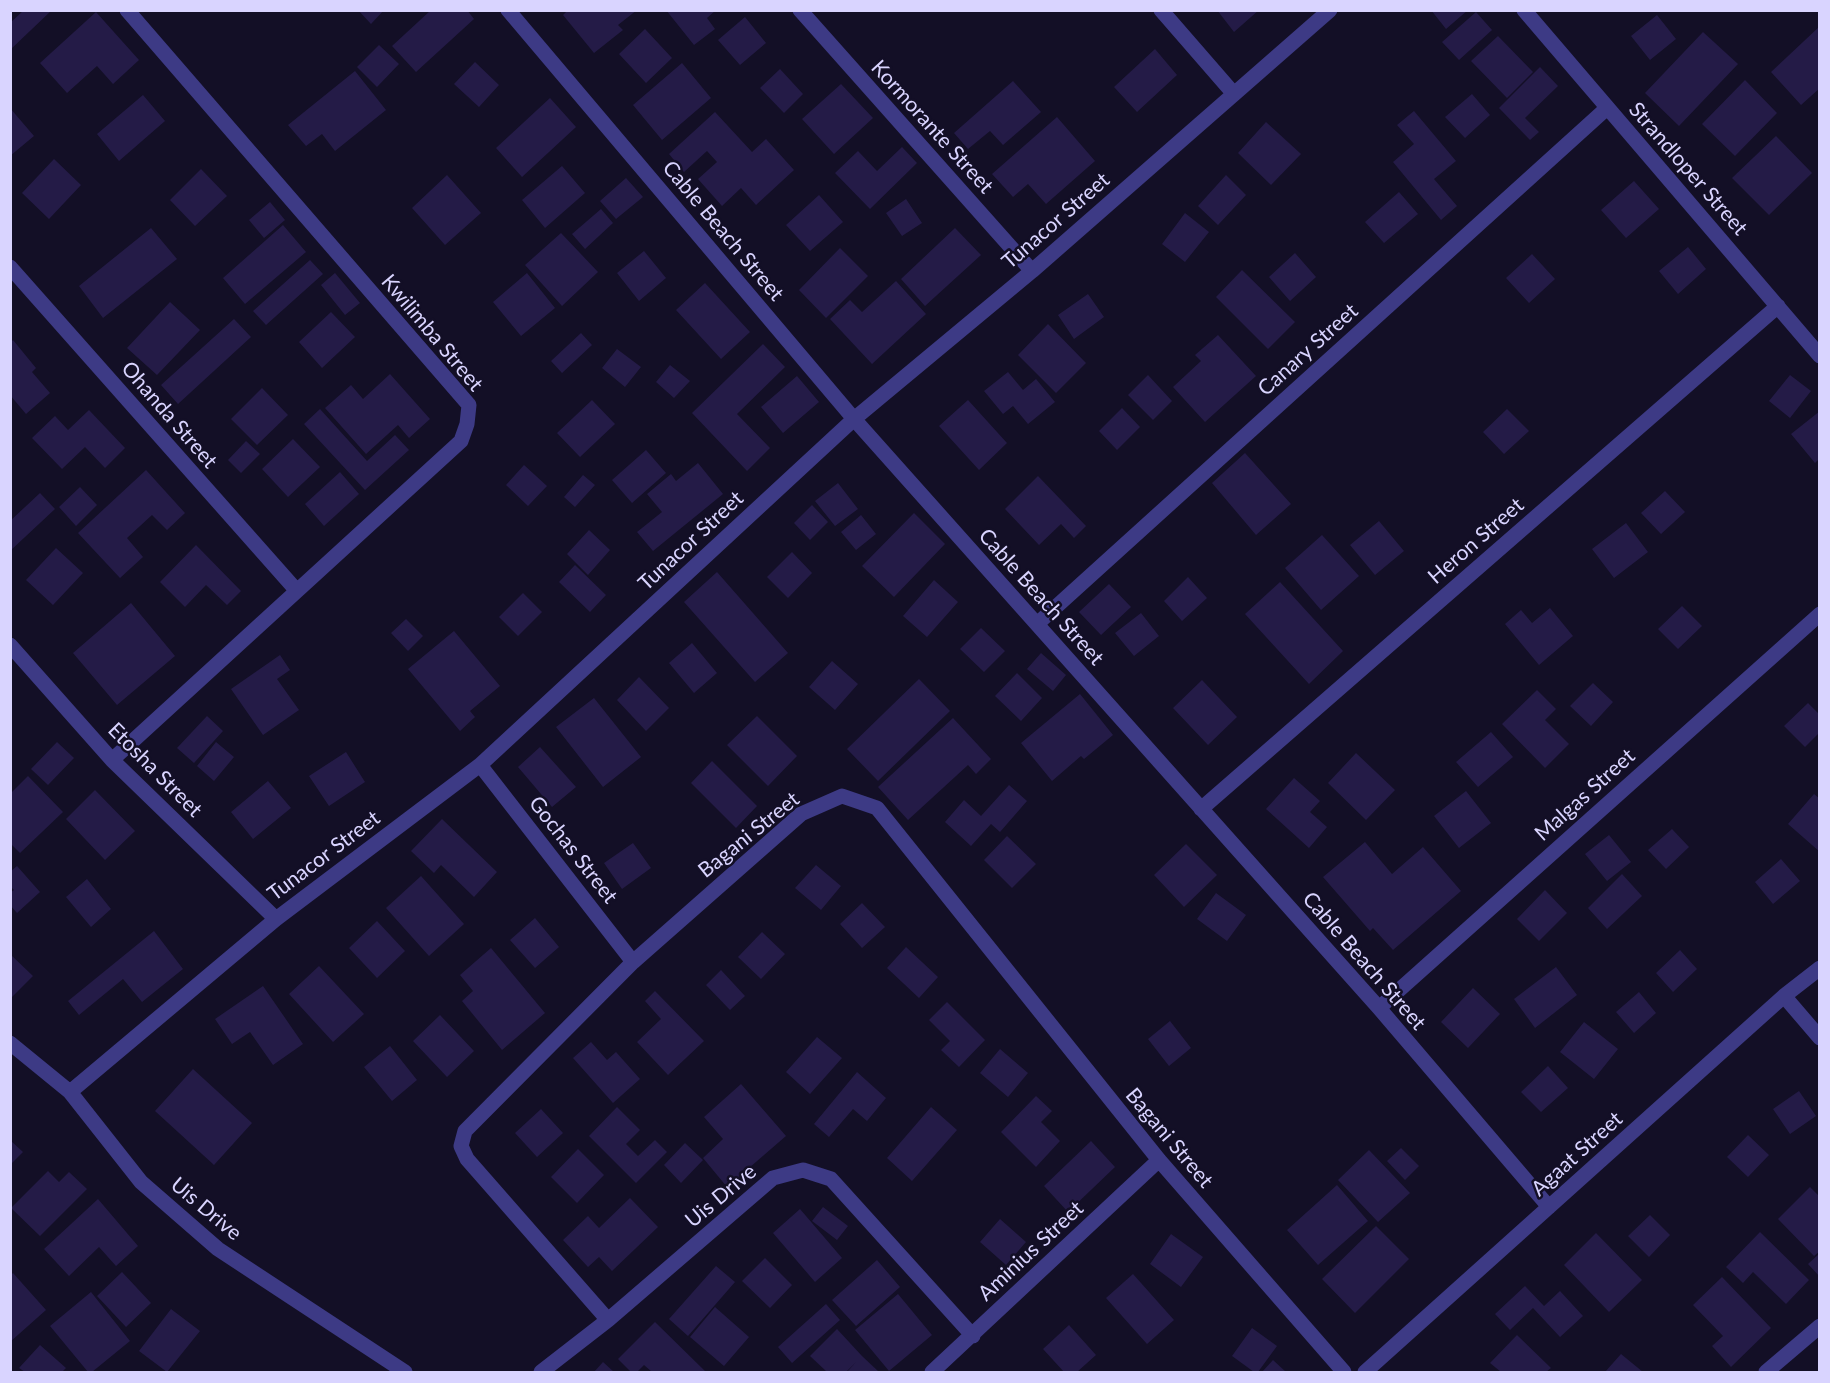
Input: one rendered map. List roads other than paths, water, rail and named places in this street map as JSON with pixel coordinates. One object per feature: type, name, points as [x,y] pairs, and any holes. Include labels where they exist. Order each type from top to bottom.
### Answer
[{"type":"street","name":"Kwilimba Street","points":[[112,760],[461,441],[467,424],[469,405],[127,10]]},
{"type":"street","name":"Cable Beach Street","points":[[508,10],[854,419],[1379,1008],[1549,1207]]},
{"type":"street","name":"Kormorante Street","points":[[800,10],[1032,271]]},
{"type":"street","points":[[1161,10],[1234,94]]},
{"type":"street","name":"Tunacor Street","points":[[70,1092],[276,919],[480,765],[854,419],[1032,271],[1330,10]]},
{"type":"street","name":"Strandloper Street","points":[[1524,10],[1820,356]]},
{"type":"street","name":"Canary Street","points":[[1037,624],[1607,108]]},
{"type":"street","name":"Ohanda Street","points":[[10,267],[297,591]]},
{"type":"street","name":"Heron Street","points":[[1201,809],[1778,306]]},
{"type":"street","name":"Malgas Street","points":[[1379,1008],[1820,614]]},
{"type":"street","name":"Etosha Street","points":[[10,645],[112,760],[276,919]]},
{"type":"street","name":"Gochas Street","points":[[480,765],[633,962]]},
{"type":"street","name":"Bagani Street","points":[[608,1320],[467,1159],[461,1146],[465,1131],[633,962],[801,814],[842,795],[877,808],[1159,1160],[1344,1372]]},
{"type":"street","name":"Agaat Street","points":[[1365,1372],[1784,996],[1820,968]]},
{"type":"street","points":[[1784,996],[1820,1038]]},
{"type":"street","name":"Uis Drive","points":[[10,1043],[70,1092],[141,1182],[218,1249],[405,1372]]},
{"type":"street","name":"Aminius Street","points":[[932,1372],[1159,1160]]},
{"type":"street","name":"Uis Drive","points":[[541,1372],[608,1320],[773,1178],[804,1170],[831,1179],[973,1336]]},
{"type":"street","points":[[1766,1372],[1820,1326]]}]
